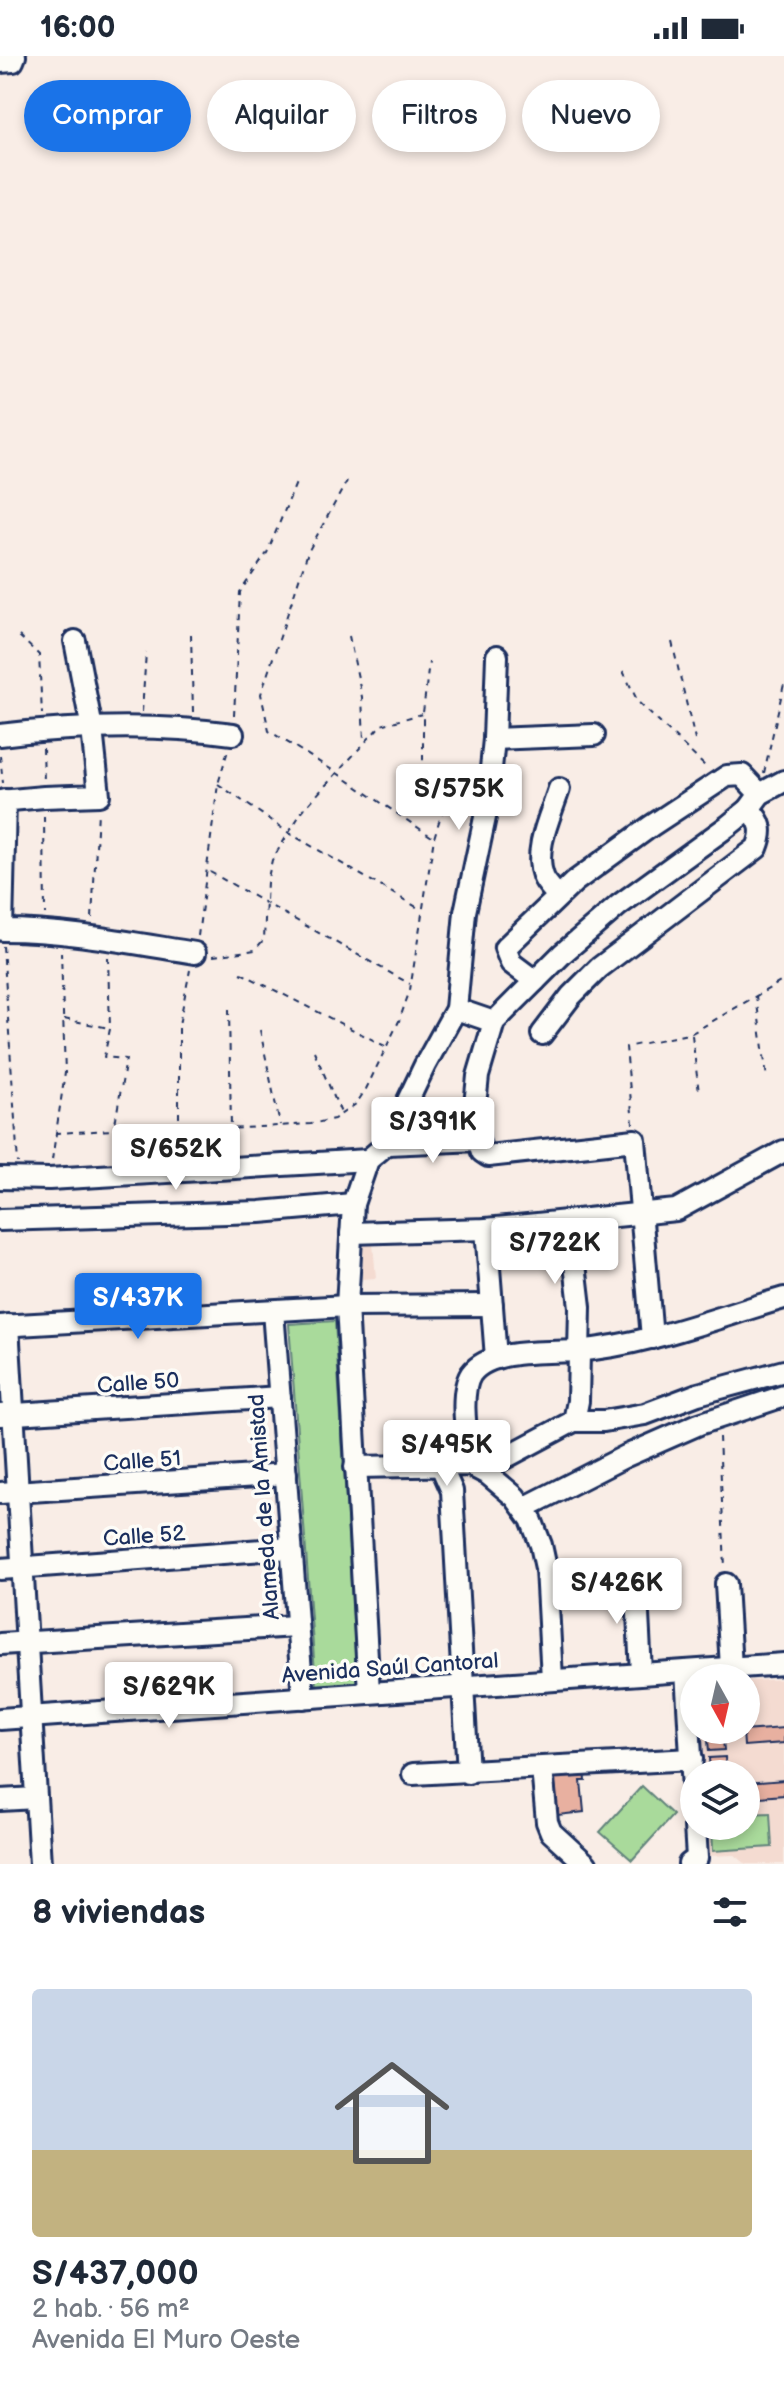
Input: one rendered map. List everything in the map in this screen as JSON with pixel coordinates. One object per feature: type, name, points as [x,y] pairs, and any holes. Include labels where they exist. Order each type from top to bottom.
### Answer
[{"type":"street","points":[[0,62],[13,61],[15,56]]},
{"type":"street","points":[[75,641],[92,729],[99,795],[3,801],[2,930],[99,938],[198,956]]},
{"type":"street","points":[[369,1692],[347,1306],[353,1204],[368,1160],[387,1144],[456,1009],[465,912],[487,808],[494,739],[497,656]]},
{"type":"street","points":[[0,735],[42,730],[174,727],[233,734]]},
{"type":"street","points":[[494,739],[594,735]]},
{"type":"street","points":[[535,981],[511,963],[505,948],[558,896],[651,826],[720,780],[734,774],[742,775],[763,834],[757,848],[599,968],[571,996],[542,1034]]},
{"type":"street","points":[[652,1338],[635,1140],[488,1156],[482,1152],[478,1140],[475,1105],[478,1076],[494,1022],[563,953],[619,905],[784,781]]},
{"type":"street","points":[[558,896],[543,878],[540,858],[541,844],[559,789]]},
{"type":"street","points":[[456,1009],[494,1022]]},
{"type":"street","points":[[387,1144],[478,1140]]},
{"type":"street","points":[[351,1233],[486,1229],[676,1210],[784,1151]]},
{"type":"street","points":[[10,1179],[368,1160]]},
{"type":"street","points":[[0,1220],[260,1212],[353,1204]]},
{"type":"street","points":[[570,1221],[580,1307],[578,1401],[574,1421]]},
{"type":"street","points":[[486,1229],[496,1358]]},
{"type":"street","points":[[552,1679],[546,1568],[536,1529],[524,1508],[476,1468],[465,1414],[466,1385],[476,1369],[496,1358],[605,1348],[652,1338],[784,1298]]},
{"type":"street","points":[[40,1864],[22,1567],[9,1492],[4,1326],[347,1306],[492,1305]]},
{"type":"street","name":"Alameda de la Amistad","points":[[273,1311],[303,1698]]},
{"type":"street","points":[[355,1467],[476,1468],[574,1421],[604,1421],[645,1414],[698,1394],[784,1371]]},
{"type":"street","points":[[524,1508],[626,1456],[719,1418],[784,1396]]},
{"type":"street","name":"Calle 50","points":[[7,1415],[280,1397]]},
{"type":"street","points":[[441,1466],[452,1491],[468,1773]]},
{"type":"street","name":"Calle 51","points":[[9,1492],[286,1474]]},
{"type":"street","name":"Calle 52","points":[[0,1569],[291,1548]]},
{"type":"street","points":[[636,1575],[641,1673]]},
{"type":"street","points":[[726,1584],[731,1664]]},
{"type":"street","points":[[0,1644],[296,1626]]},
{"type":"street","name":"Avenida Saúl Cantoral","points":[[760,1666],[784,1664]]},
{"type":"street","name":"Avenida Saúl Cantoral","points":[[0,1719],[680,1671]]},
{"type":"street","points":[[413,1774],[692,1759],[691,1744]]},
{"type":"street","points":[[542,1768],[547,1822],[551,1832],[586,1864]]},
{"type":"street","points":[[0,1800],[36,1798]]},
{"type":"street","points":[[689,1864],[697,1858],[696,1840]]},
{"type":"path","points":[[347,481],[308,552],[261,694],[269,731],[434,838]]},
{"type":"path","points":[[191,634],[193,729]]},
{"type":"path","points":[[19,636],[39,655],[44,797],[65,1073],[49,1179]]},
{"type":"path","points":[[349,636],[362,697],[364,742]]},
{"type":"path","points":[[672,642],[695,740]]},
{"type":"path","points":[[140,729],[146,652]]},
{"type":"path","points":[[55,1133],[114,1130],[179,1132],[311,1124],[334,1119],[356,1104],[399,1021],[411,985],[434,838],[444,805],[423,770],[423,713],[429,662]]},
{"type":"path","points":[[623,671],[638,702],[720,780]]},
{"type":"path","points":[[754,802],[784,684]]},
{"type":"path","points":[[179,1132],[179,1025],[198,956],[255,950],[264,939],[272,860],[303,810],[381,725],[423,713]]},
{"type":"path","points":[[0,756],[3,801]]},
{"type":"path","points":[[218,784],[289,833],[422,910]]},
{"type":"path","points":[[99,795],[99,938],[110,1029],[104,1057],[126,1059],[114,1130]]},
{"type":"path","points":[[208,871],[411,985]]},
{"type":"path","points":[[2,930],[10,1179]]},
{"type":"path","points":[[241,973],[386,1047]]},
{"type":"path","points":[[635,1140],[626,1047],[692,1033],[784,980]]},
{"type":"path","points":[[756,996],[767,1078]]},
{"type":"path","points":[[229,1009],[231,1129]]},
{"type":"path","points":[[62,1019],[110,1029]]},
{"type":"path","points":[[260,1030],[281,1126]]},
{"type":"path","points":[[692,1033],[699,1093]]},
{"type":"path","points":[[314,1051],[341,1114]]},
{"type":"path","points":[[719,1418],[726,1584]]},
{"type":"shaded area","points":[[373,1244],[376,1278],[362,1279],[358,1246]]},
{"type":"shaded area","points":[[784,1679],[784,1864],[746,1864],[735,1855],[706,1856],[704,1840],[760,1840],[760,1760],[699,1760],[698,1744],[760,1744],[760,1680]]},
{"type":"green space","points":[[335,1321],[357,1682],[316,1686],[289,1324]]},
{"type":"green space","points":[[642,1786],[673,1815],[632,1860],[600,1832]]},
{"type":"green space","points":[[760,1813],[770,1813],[772,1847],[713,1851],[713,1840],[760,1840]]},
{"type":"building","points":[[784,1728],[784,1743],[744,1746],[760,1744],[760,1730]]},
{"type":"building","points":[[708,1744],[723,1744],[724,1750],[709,1751]]},
{"type":"building","points":[[725,1757],[725,1760],[709,1760]]},
{"type":"building","points":[[585,1769],[586,1781],[581,1781],[584,1812],[558,1815],[554,1772]]},
{"type":"building","points":[[784,1780],[784,1795],[760,1797],[760,1782]]}]
